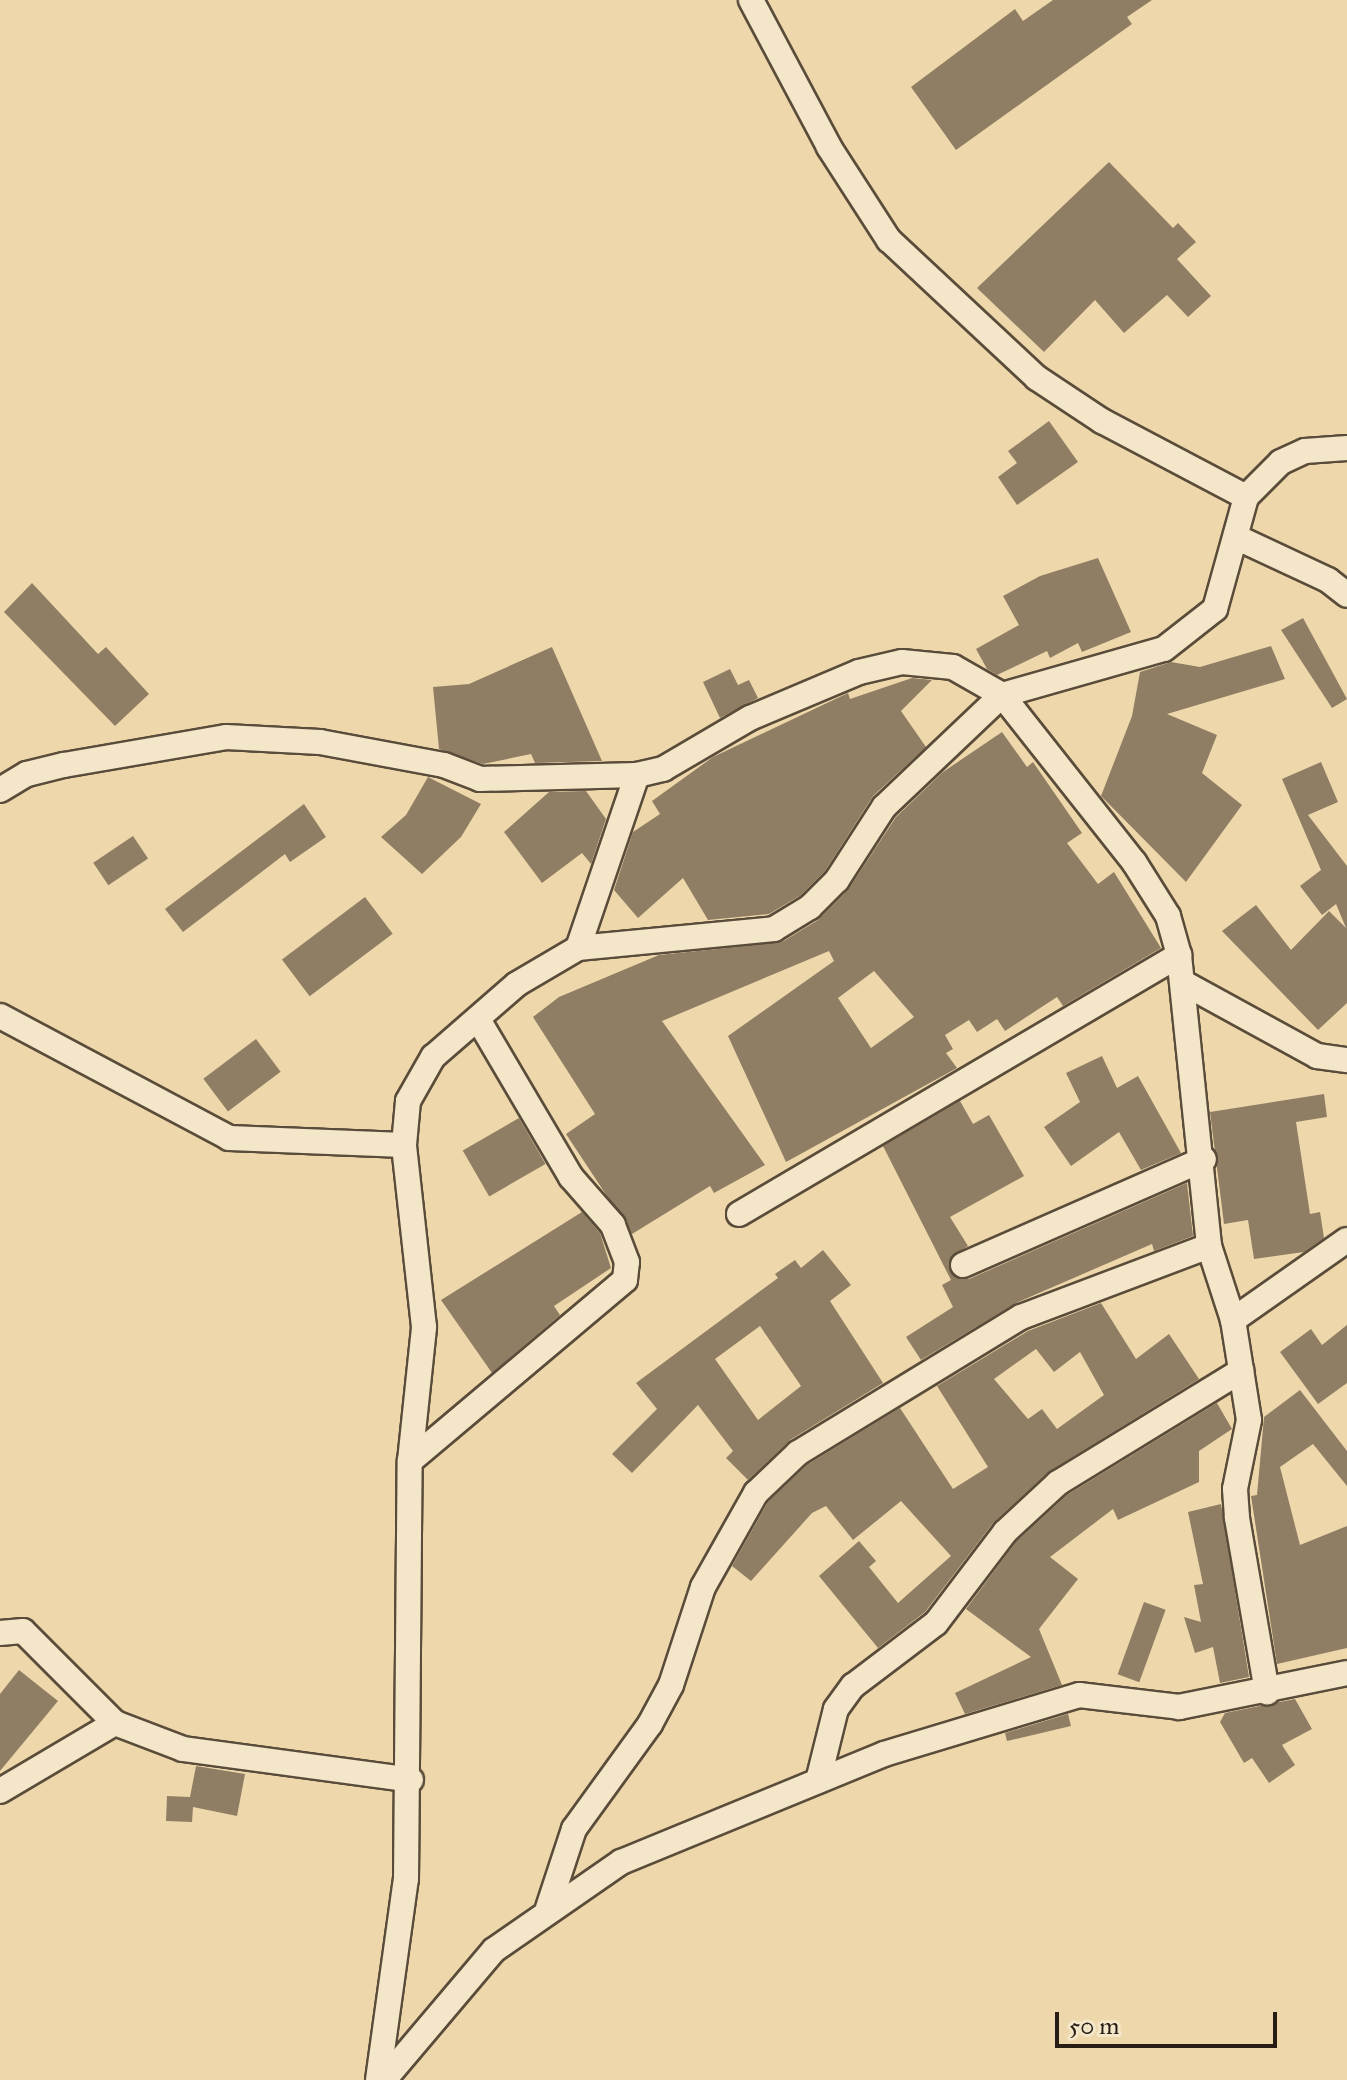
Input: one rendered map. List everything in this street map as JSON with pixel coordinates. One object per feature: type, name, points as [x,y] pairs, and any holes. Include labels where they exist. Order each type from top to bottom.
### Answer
[{"type":"street","points":[[751,0],[822,134],[889,240],[1037,378],[1102,421],[1246,497]]},
{"type":"street","points":[[381,2080],[406,1879],[411,1780],[410,1461],[424,1327],[404,1145],[408,1101],[433,1057],[517,984],[578,948],[774,929],[810,907],[837,880],[884,807],[1002,695],[1164,649],[1215,609],[1238,538],[1246,497],[1281,462],[1305,451],[1347,448]]},
{"type":"street","points":[[1238,538],[1328,580],[1347,595]]},
{"type":"street","points":[[0,790],[52,768],[226,737],[320,742],[444,765],[480,779],[637,775],[663,769],[750,718],[859,672],[902,662],[953,667],[1002,695],[1134,862],[1168,916],[1179,955],[1204,1159],[1209,1246],[1233,1320],[1249,1420],[1235,1489],[1237,1518],[1267,1692]]},
{"type":"street","points":[[578,948],[637,775]]},
{"type":"street","points":[[739,1214],[1179,955]]},
{"type":"street","points":[[1182,982],[1317,1056],[1347,1060]]},
{"type":"street","points":[[0,1016],[229,1138],[404,1145]]},
{"type":"street","points":[[410,1461],[625,1280],[627,1262],[613,1225],[571,1177],[478,1019]]},
{"type":"street","points":[[963,1265],[1204,1159]]},
{"type":"street","points":[[1233,1320],[1347,1240]]},
{"type":"street","points":[[548,1908],[574,1829],[650,1724],[671,1685],[703,1587],[756,1493],[798,1453],[1021,1317],[1209,1246]]},
{"type":"street","points":[[818,1781],[836,1709],[853,1686],[936,1623],[1005,1532],[1058,1483],[1241,1371]]},
{"type":"street","points":[[0,1633],[23,1631],[115,1723],[183,1749],[411,1780]]},
{"type":"street","points":[[381,2080],[494,1950],[548,1908],[621,1862],[884,1754],[1079,1695],[1179,1707],[1267,1692],[1347,1673]]},
{"type":"street","points":[[0,1791],[115,1723]]},
{"type":"building","points":[[1053,0],[1152,0],[1127,17],[1132,24],[956,150],[911,87],[1015,9],[1023,21]]},
{"type":"building","points":[[1109,162],[1173,228],[1178,223],[1196,242],[1177,259],[1211,296],[1188,317],[1167,295],[1124,333],[1095,300],[1044,352],[977,288]]},
{"type":"building","points":[[1049,421],[1078,462],[1017,505],[998,477],[1017,463],[1008,451]]},
{"type":"building","points":[[1098,558],[1131,632],[1082,652],[1078,643],[1050,658],[1047,651],[997,675],[987,669],[976,649],[1019,625],[1003,596],[1040,576]]},
{"type":"building","points":[[32,583],[98,654],[106,647],[149,694],[115,726],[4,612]]},
{"type":"building","points":[[1303,618],[1347,699],[1332,708],[1281,630]]},
{"type":"building","points":[[1271,646],[1285,679],[1167,714],[1217,735],[1202,773],[1242,805],[1186,882],[1101,796],[1132,716],[1140,672],[1171,662],[1200,667]]},
{"type":"building","points":[[552,647],[602,761],[535,763],[531,754],[483,764],[439,749],[433,687],[469,684]]},
{"type":"building","points":[[730,669],[738,685],[749,680],[758,698],[720,718],[703,682]]},
{"type":"building","points":[[912,678],[932,680],[901,711],[926,747],[873,796],[825,871],[801,895],[769,914],[708,920],[683,878],[638,918],[614,890],[633,832],[660,814],[652,801],[713,757],[848,693],[850,699]]},
{"type":"building","points":[[1002,732],[1027,767],[1033,762],[1082,833],[1067,843],[1098,884],[1114,872],[1161,948],[1063,1006],[1057,997],[1005,1031],[997,1019],[977,1032],[969,1020],[945,1035],[953,1049],[946,1053],[957,1068],[786,1162],[728,1036],[834,961],[829,951],[662,1021],[765,1165],[714,1193],[710,1186],[632,1234],[566,1134],[595,1114],[533,1017],[559,997],[659,955],[782,942],[818,920],[848,890],[896,817],[943,772]],"holes":[[[874,971],[914,1017],[871,1048],[838,998]]]},
{"type":"building","points":[[1321,762],[1338,802],[1308,815],[1347,866],[1347,1003],[1318,1030],[1222,931],[1256,905],[1291,950],[1329,911],[1346,928],[1336,904],[1322,915],[1300,886],[1321,870],[1282,779]]},
{"type":"building","points":[[428,777],[481,804],[461,837],[422,874],[381,837],[406,815]]},
{"type":"building","points":[[586,791],[606,819],[591,864],[582,853],[542,883],[504,832],[549,792]]},
{"type":"building","points":[[304,804],[326,837],[290,862],[285,854],[183,932],[165,909]]},
{"type":"building","points":[[133,836],[148,858],[108,885],[93,863]]},
{"type":"building","points":[[365,897],[393,934],[310,996],[282,960]]},
{"type":"building","points":[[256,1039],[281,1072],[228,1111],[203,1079]]},
{"type":"building","points":[[1102,1056],[1117,1088],[1138,1076],[1181,1153],[1141,1170],[1119,1132],[1071,1166],[1044,1127],[1080,1102],[1066,1073]]},
{"type":"building","points":[[1324,1094],[1327,1117],[1296,1122],[1310,1214],[1320,1212],[1324,1238],[1304,1252],[1254,1259],[1248,1220],[1224,1224],[1210,1112]]},
{"type":"building","points":[[960,1101],[973,1124],[989,1115],[1024,1176],[950,1217],[968,1246],[951,1257],[955,1277],[969,1279],[1187,1183],[1193,1236],[1154,1251],[1152,1244],[1016,1303],[921,1360],[906,1337],[953,1307],[942,1285],[951,1280],[883,1146]]},
{"type":"building","points":[[519,1118],[546,1164],[489,1196],[463,1150]]},
{"type":"building","points":[[582,1212],[600,1233],[611,1268],[554,1306],[560,1315],[492,1373],[441,1300]]},
{"type":"building","points":[[823,1250],[851,1285],[830,1301],[883,1383],[790,1440],[748,1480],[726,1458],[733,1451],[698,1405],[632,1473],[612,1454],[657,1409],[636,1383],[778,1278],[775,1274],[795,1260],[801,1268]],"holes":[[[760,1326],[801,1386],[758,1420],[715,1359]]]},
{"type":"building","points":[[1101,1303],[1136,1359],[1169,1334],[1199,1379],[1048,1472],[993,1523],[925,1612],[878,1648],[819,1576],[859,1541],[876,1561],[869,1567],[898,1603],[951,1556],[901,1501],[853,1540],[826,1506],[812,1513],[751,1581],[732,1566],[768,1502],[807,1465],[900,1408],[953,1489],[988,1467],[937,1386],[1028,1331]],"holes":[[[1036,1349],[1054,1372],[1080,1352],[1104,1395],[1057,1429],[1042,1409],[1028,1419],[994,1379]]]},
{"type":"building","points":[[1347,1325],[1347,1383],[1318,1404],[1280,1352],[1311,1329],[1322,1345]]},
{"type":"building","points":[[1300,1390],[1347,1451],[1347,1486],[1313,1444],[1280,1467],[1300,1545],[1347,1526],[1347,1648],[1277,1664],[1251,1496],[1257,1495],[1264,1417]]},
{"type":"building","points":[[1217,1403],[1232,1429],[1199,1451],[1199,1482],[1118,1520],[1113,1509],[1050,1557],[1078,1579],[1039,1629],[1062,1685],[965,1714],[955,1693],[1031,1657],[966,1609],[1016,1542],[1067,1495]]},
{"type":"building","points":[[1221,1504],[1249,1677],[1220,1683],[1213,1647],[1195,1653],[1184,1617],[1201,1622],[1194,1585],[1203,1584],[1188,1512]]},
{"type":"building","points":[[1144,1602],[1166,1610],[1139,1682],[1118,1674]]},
{"type":"building","points":[[19,1670],[58,1701],[0,1771],[0,1694]]},
{"type":"building","points":[[1295,1699],[1312,1729],[1282,1745],[1295,1765],[1269,1783],[1252,1758],[1244,1763],[1220,1722],[1225,1713]]},
{"type":"building","points":[[1068,1714],[1071,1726],[1007,1741],[1005,1733]]},
{"type":"building","points":[[196,1766],[245,1774],[237,1816],[193,1807],[192,1822],[166,1821],[167,1796],[190,1797]]}]
